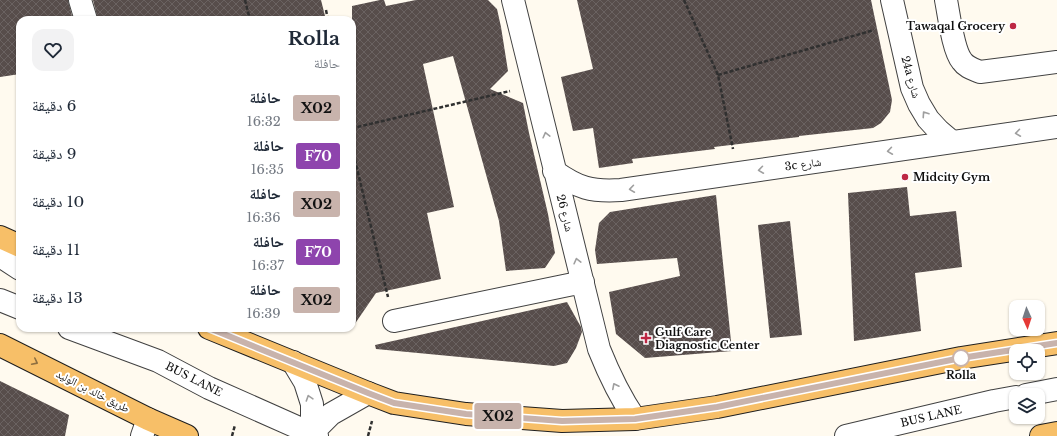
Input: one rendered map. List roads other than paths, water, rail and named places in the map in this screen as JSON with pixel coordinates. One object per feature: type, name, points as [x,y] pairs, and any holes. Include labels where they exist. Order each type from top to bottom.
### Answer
[{"type":"main road","points":[[0,237],[16,244]]},
{"type":"main road","points":[[219,332],[394,403],[466,414],[562,421],[635,419],[717,407],[961,358],[1057,343]]},
{"type":"main road","name":"طريق خالد بن الوليد","points":[[0,345],[145,428],[186,436]]},
{"type":"main road","points":[[1041,436],[1057,433]]},
{"type":"street","points":[[80,0],[85,16]]},
{"type":"street","name":"شارع 26","points":[[513,0],[599,349],[606,367],[624,402],[635,419]]},
{"type":"street","name":"24a شارع","points":[[892,0],[912,88],[918,104],[928,119],[952,142]]},
{"type":"street","points":[[946,0],[956,51],[961,61],[970,68],[980,72],[1057,62]]},
{"type":"street","name":"3c شارع","points":[[554,170],[569,181],[585,188],[603,191],[621,190],[1057,127]]},
{"type":"street","points":[[0,256],[16,266]]},
{"type":"street","points":[[394,321],[583,282]]},
{"type":"street","points":[[0,300],[16,306]]},
{"type":"street","name":"BUS LANE","points":[[80,332],[158,361],[209,388],[312,435]]},
{"type":"street","points":[[114,332],[158,361]]},
{"type":"street","points":[[293,362],[305,382],[312,404],[312,435]]},
{"type":"street","points":[[1045,391],[1057,389]]},
{"type":"street","points":[[312,435],[331,414],[368,393]]},
{"type":"street","name":"BUS LANE","points":[[846,436],[987,402],[1009,398]]},
{"type":"place","name":"Tawaqal Grocery","points":[[1013,26]]},
{"type":"place","name":"Midcity Gym","points":[[905,177]]},
{"type":"place","name":"Gulf Care Diagnostic Center","points":[[646,338]]},
{"type":"place","name":"Rolla","points":[[961,358]]}]
